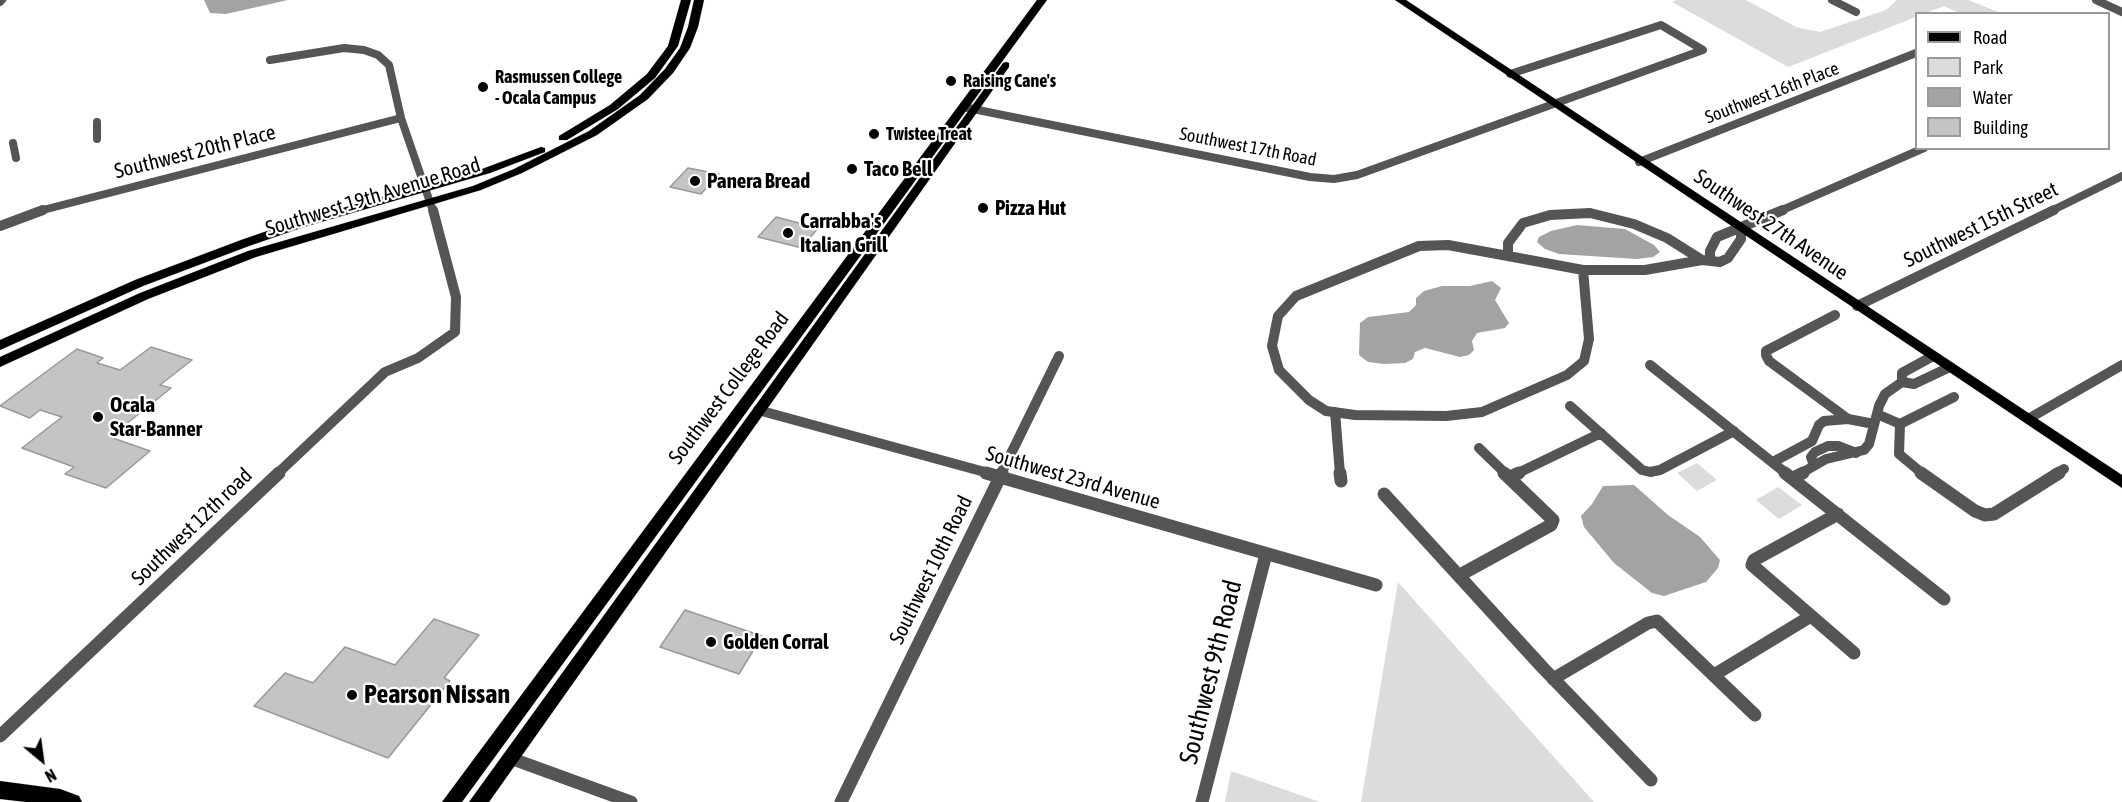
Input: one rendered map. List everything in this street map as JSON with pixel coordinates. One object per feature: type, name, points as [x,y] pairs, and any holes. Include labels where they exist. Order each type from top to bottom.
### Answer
[{"type":"main road","name":"Southwest 19th Avenue Road","points":[[0,345],[139,283],[245,243],[300,224],[426,189],[524,157],[573,133],[614,107],[651,76],[673,46],[686,0]]},
{"type":"main road","name":"Southwest 19th Avenue Road","points":[[0,362],[144,296],[252,254],[477,188],[593,133],[644,97],[669,71],[685,48],[699,0]]},
{"type":"main road","name":"Southwest College Road","points":[[478,802],[758,410],[1042,0]]},
{"type":"main road","name":"Southwest College Road","points":[[451,802],[1052,0]]},
{"type":"main road","name":"Southwest 27th Avenue","points":[[1400,0],[1639,162],[2122,482]]},
{"type":"main road","points":[[0,790],[60,798],[73,802]]},
{"type":"street","points":[[1832,0],[1856,12]]},
{"type":"street","points":[[2096,0],[2122,12]]},
{"type":"street","name":"Southwest 17th Road","points":[[969,108],[1310,177],[1334,179],[1357,175],[1702,50],[1661,25],[1510,74]]},
{"type":"street","points":[[270,60],[322,50],[356,50],[378,55],[389,65],[401,118],[430,203]]},
{"type":"street","name":"Southwest 16th Place","points":[[1639,162],[1915,54]]},
{"type":"street","name":"Southwest 20th Place","points":[[0,226],[47,208],[401,118]]},
{"type":"street","points":[[97,122],[97,139]]},
{"type":"street","points":[[13,143],[16,158]]},
{"type":"street","points":[[1706,260],[1717,237],[1726,232],[1741,228],[1919,150]]},
{"type":"street","name":"Southwest 15th Street","points":[[1857,306],[2122,176]]},
{"type":"street","name":"Southwest 12th road","points":[[0,736],[385,372],[418,358],[455,332],[456,297],[430,203]]},
{"type":"street","points":[[1508,256],[1508,243],[1523,223],[1550,215],[1590,213],[1634,224],[1706,260]]},
{"type":"street","points":[[1583,270],[1589,339],[1584,361],[1567,375],[1482,412],[1446,416],[1355,415],[1326,411],[1309,400],[1279,370],[1272,346],[1278,316],[1296,296],[1419,246],[1448,245],[1583,270],[1645,270],[1706,260],[1720,262],[1728,258],[1741,239],[1741,228]]},
{"type":"street","points":[[1713,244],[1732,251]]},
{"type":"street","points":[[1835,315],[1766,351],[1766,356],[1769,361],[1848,419]]},
{"type":"street","name":"Southwest 10th Road","points":[[841,802],[1059,356]]},
{"type":"street","points":[[1902,382],[1902,373],[1933,356]]},
{"type":"street","points":[[2028,419],[2122,364]]},
{"type":"street","points":[[1650,365],[1944,599]]},
{"type":"street","points":[[1793,478],[1814,466],[1812,457],[1815,452],[1828,446],[1838,446],[1856,453],[1864,450],[1869,444],[1885,394],[1902,382],[1914,384],[1950,368]]},
{"type":"street","points":[[1773,462],[1812,441],[1821,423],[1829,420],[1876,419],[1900,423],[1954,397]]},
{"type":"street","points":[[1570,406],[1642,470],[1650,472],[1660,470],[1734,431]]},
{"type":"street","name":"Southwest 23rd Avenue","points":[[758,410],[999,476],[1376,585]]},
{"type":"street","points":[[1335,412],[1341,481]]},
{"type":"street","points":[[1900,423],[1899,454],[1906,462],[1974,511],[1985,515],[1994,514],[2064,469]]},
{"type":"street","points":[[1510,477],[1601,433]]},
{"type":"street","points":[[1460,575],[1551,525],[1553,520],[1548,512],[1479,448]]},
{"type":"street","points":[[1384,494],[1553,679],[1651,780]]},
{"type":"street","points":[[1838,514],[1754,560],[1752,565],[1854,653]]},
{"type":"street","name":"Southwest 9th Road","points":[[1203,802],[1266,554]]},
{"type":"street","points":[[1714,675],[1811,616]]},
{"type":"street","points":[[1553,679],[1648,623],[1657,621],[1755,715]]},
{"type":"street","points":[[510,758],[631,802]]},
{"type":"green space","points":[[1676,0],[1746,0],[1796,27],[1820,32],[1886,10],[1897,0],[1968,0],[1998,12],[1957,12],[1944,6],[1929,12],[1915,12],[1915,17],[1788,67],[1672,2]]},
{"type":"green space","points":[[1697,463],[1717,480],[1697,491],[1677,473]]},
{"type":"green space","points":[[1778,487],[1802,505],[1779,519],[1756,500]]},
{"type":"green space","points":[[1398,582],[1594,802],[1361,802]]},
{"type":"green space","points":[[1231,771],[1320,802],[1225,802]]},
{"type":"water","points":[[204,0],[288,0],[226,14],[210,13]]},
{"type":"water","points":[[1577,225],[1625,229],[1654,245],[1660,252],[1653,257],[1637,259],[1559,254],[1545,249],[1537,242],[1539,237],[1551,231]]},
{"type":"water","points":[[1492,281],[1501,288],[1495,300],[1509,323],[1505,328],[1477,333],[1472,341],[1474,350],[1469,355],[1460,357],[1425,348],[1415,352],[1413,359],[1405,363],[1384,364],[1368,362],[1359,355],[1360,323],[1368,317],[1409,312],[1416,305],[1416,298],[1424,291],[1442,286],[1470,286]]},
{"type":"water","points":[[1634,485],[1668,515],[1700,537],[1720,560],[1718,568],[1706,582],[1664,596],[1652,593],[1614,563],[1584,527],[1581,516],[1603,486]]},
{"type":"building","name":"Panera Bread","points":[[688,168],[719,174],[701,194],[670,187]]},
{"type":"building","name":"Carrabba's Italian Grill","points":[[776,217],[818,228],[802,248],[758,237]]},
{"type":"building","name":"Ocala Star-Banner","points":[[151,347],[192,360],[160,385],[171,388],[110,437],[150,451],[106,488],[65,474],[74,467],[22,448],[62,417],[40,410],[30,418],[0,406],[77,349],[103,358],[97,363],[120,370]]},
{"type":"building","name":"Golden Corral","points":[[685,610],[762,636],[739,674],[660,647]]},
{"type":"building","name":"Pearson Nissan","points":[[434,619],[479,635],[444,678],[450,681],[388,758],[254,706],[285,673],[313,683],[345,647],[395,665]]},
{"type":"place","name":"Raising Cane's","points":[[951,81]]},
{"type":"place","name":"Rasmussen College - Ocala Campus","points":[[483,87]]},
{"type":"place","name":"Twistee Treat","points":[[874,134]]},
{"type":"place","name":"Taco Bell","points":[[852,169]]},
{"type":"place","name":"Panera Bread","points":[[695,181]]},
{"type":"place","name":"Pizza Hut","points":[[983,208]]},
{"type":"place","name":"Carrabba's Italian Grill","points":[[788,233]]},
{"type":"place","name":"Ocala Star-Banner","points":[[98,417]]},
{"type":"place","name":"Golden Corral","points":[[711,642]]},
{"type":"place","name":"Pearson Nissan","points":[[352,695]]}]
